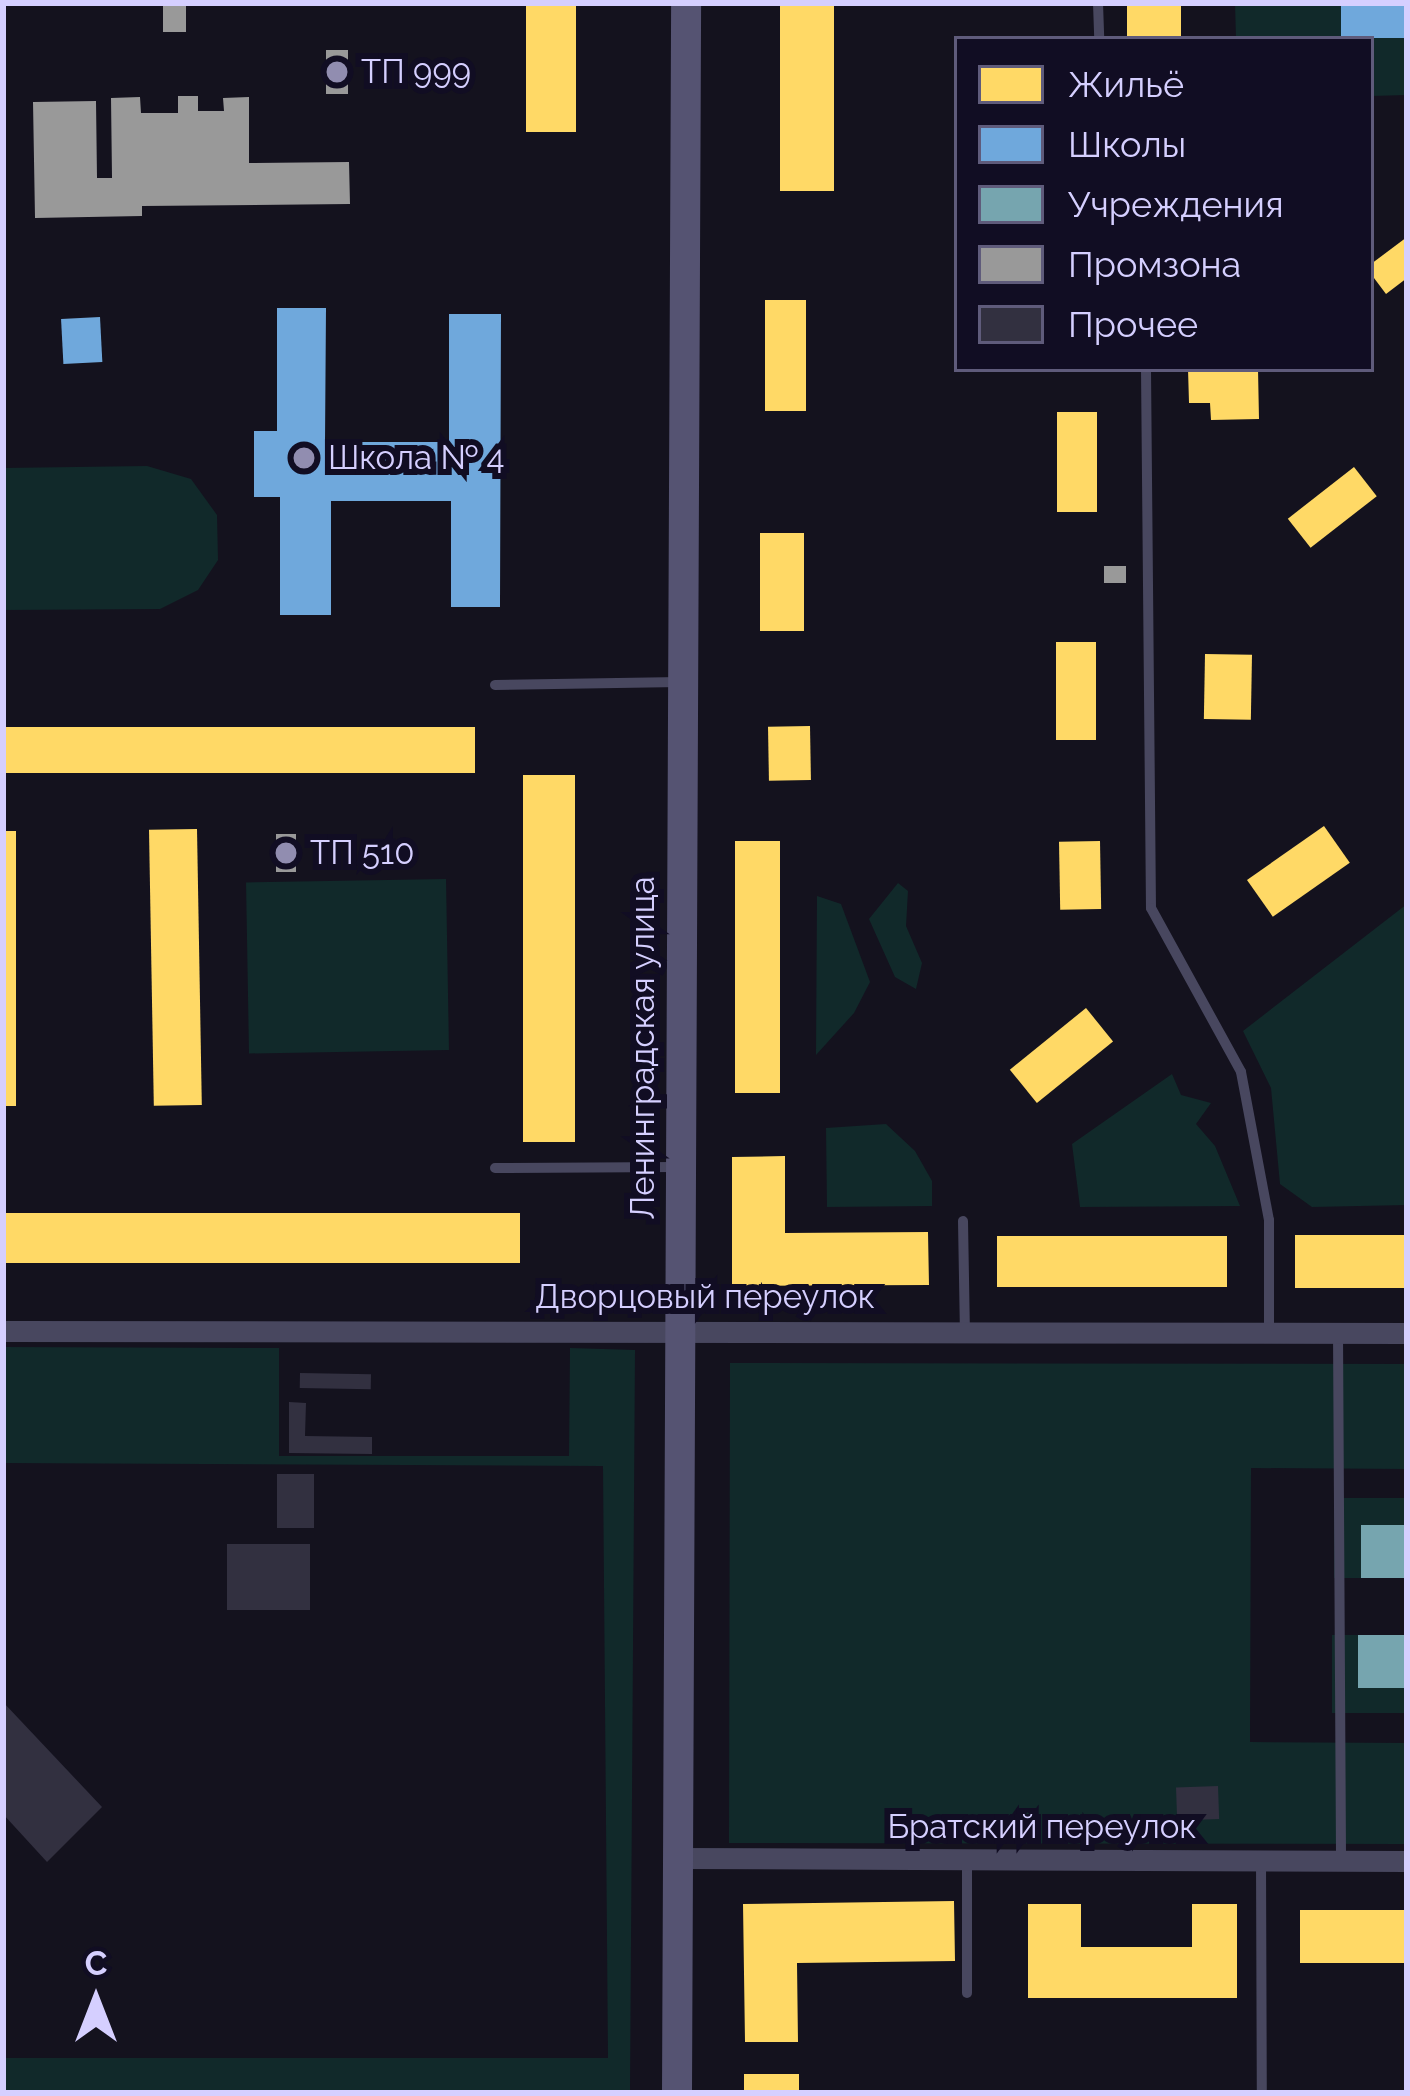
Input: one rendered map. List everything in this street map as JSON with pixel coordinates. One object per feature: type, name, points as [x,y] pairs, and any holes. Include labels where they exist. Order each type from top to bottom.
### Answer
[{"type":"main road","name":"Ленинградская улица","points":[[677,2093],[686,3]]},
{"type":"street","name":"Дворцовый переулок","points":[[3,1331],[1407,1334]]},
{"type":"street","name":"Братский переулок","points":[[678,1858],[1407,1862]]},
{"type":"lane","points":[[1098,3],[1099,36]]},
{"type":"lane","points":[[1146,372],[1151,908],[1241,1072],[1269,1220],[1269,1333]]},
{"type":"lane","points":[[495,685],[680,682]]},
{"type":"lane","points":[[495,1168],[679,1167]]},
{"type":"lane","points":[[963,1221],[965,1331]]},
{"type":"lane","points":[[1338,1333],[1341,1861]]},
{"type":"lane","points":[[967,1859],[967,1993]]},
{"type":"lane","points":[[1261,1861],[1262,2093]]},
{"type":"green space","points":[[1235,3],[1407,3],[1407,95],[1374,96],[1374,36],[1236,36]]},
{"type":"green space","points":[[147,466],[191,479],[217,515],[218,560],[198,590],[160,609],[3,610],[3,468]]},
{"type":"green space","points":[[446,879],[449,1050],[249,1053],[246,882]]},
{"type":"green space","points":[[898,883],[908,891],[906,926],[922,963],[916,989],[895,977],[869,919]]},
{"type":"green space","points":[[817,896],[841,904],[870,982],[854,1013],[816,1055]]},
{"type":"green space","points":[[1407,904],[1407,1205],[1312,1207],[1280,1184],[1271,1088],[1243,1031]]},
{"type":"green space","points":[[1172,1074],[1181,1095],[1211,1103],[1196,1124],[1215,1146],[1240,1206],[1080,1207],[1072,1144]]},
{"type":"green space","points":[[886,1124],[915,1151],[932,1181],[932,1206],[827,1207],[826,1128]]},
{"type":"green space","points":[[3,1347],[279,1348],[279,1456],[569,1456],[570,1348],[635,1350],[630,2093],[3,2093],[3,2058],[608,2058],[603,1466],[3,1463]]},
{"type":"green space","points":[[730,1363],[1407,1364],[1407,1469],[1251,1468],[1250,1742],[1407,1743],[1407,1844],[729,1843]]},
{"type":"green space","points":[[1334,1498],[1407,1498],[1407,1525],[1361,1526],[1361,1578],[1334,1578]]},
{"type":"green space","points":[[1332,1635],[1358,1635],[1359,1688],[1407,1688],[1407,1713],[1332,1713]]},
{"type":"building: Жильё","points":[[526,3],[576,3],[576,132],[526,132]]},
{"type":"building: Жильё","points":[[780,3],[834,3],[834,191],[780,191]]},
{"type":"building: Жильё","points":[[1127,3],[1181,3],[1181,36],[1127,36]]},
{"type":"building: Жильё","points":[[1407,237],[1407,278],[1386,294],[1374,278],[1374,262]]},
{"type":"building: Жильё","points":[[765,300],[806,300],[806,411],[765,411]]},
{"type":"building: Жильё","points":[[1188,372],[1258,372],[1259,419],[1211,420],[1210,403],[1189,403]]},
{"type":"building: Жильё","points":[[1057,412],[1097,412],[1097,512],[1057,512]]},
{"type":"building: Жильё","points":[[1354,467],[1377,496],[1311,548],[1288,519]]},
{"type":"building: Жильё","points":[[760,533],[804,533],[804,631],[760,631]]},
{"type":"building: Жильё","points":[[1056,642],[1096,642],[1096,740],[1056,740]]},
{"type":"building: Жильё","points":[[1205,654],[1252,655],[1251,720],[1204,719]]},
{"type":"building: Жильё","points":[[810,726],[811,780],[769,781],[768,727]]},
{"type":"building: Жильё","points":[[3,727],[475,727],[475,773],[3,773]]},
{"type":"building: Жильё","points":[[523,775],[575,775],[575,1142],[523,1142]]},
{"type":"building: Жильё","points":[[1324,826],[1350,863],[1273,917],[1247,880]]},
{"type":"building: Жильё","points":[[197,829],[202,1105],[154,1106],[149,830]]},
{"type":"building: Жильё","points":[[3,831],[16,831],[16,1106],[3,1106]]},
{"type":"building: Жильё","points":[[735,841],[780,841],[780,1093],[735,1093]]},
{"type":"building: Жильё","points":[[1100,841],[1101,909],[1060,910],[1059,842]]},
{"type":"building: Жильё","points":[[1086,1008],[1113,1041],[1037,1103],[1010,1070]]},
{"type":"building: Жильё","points":[[785,1156],[785,1233],[928,1232],[929,1285],[732,1286],[732,1157]]},
{"type":"building: Жильё","points":[[3,1213],[520,1213],[520,1263],[3,1263]]},
{"type":"building: Жильё","points":[[1295,1235],[1407,1235],[1407,1288],[1295,1288]]},
{"type":"building: Жильё","points":[[997,1236],[1227,1236],[1227,1287],[997,1287]]},
{"type":"building: Жильё","points":[[954,1901],[955,1961],[797,1963],[798,2042],[745,2042],[743,1904]]},
{"type":"building: Жильё","points":[[1028,1904],[1081,1904],[1081,1947],[1192,1947],[1192,1904],[1237,1904],[1237,1998],[1028,1998]]},
{"type":"building: Жильё","points":[[1300,1910],[1407,1910],[1407,1963],[1300,1963]]},
{"type":"building: Жильё","points":[[744,2074],[799,2074],[799,2093],[744,2093]]},
{"type":"building: Школы","points":[[1341,3],[1407,3],[1407,38],[1341,36]]},
{"type":"building: Школы","points":[[277,308],[326,308],[325,442],[449,442],[449,314],[501,314],[500,607],[451,607],[451,501],[331,501],[331,615],[280,615],[280,497],[254,497],[254,431],[277,431]]},
{"type":"building: Школы","points":[[100,317],[102,362],[63,364],[61,319]]},
{"type":"building: Учреждения","points":[[1361,1525],[1407,1525],[1407,1578],[1361,1578]]},
{"type":"building: Учреждения","points":[[1358,1635],[1407,1635],[1407,1688],[1358,1688]]},
{"type":"building: Промзона","points":[[163,3],[186,3],[186,32],[163,32]]},
{"type":"building: Промзона","name":"ТП 999","points":[[326,50],[348,50],[348,94],[326,94]]},
{"type":"building: Промзона","points":[[178,96],[198,96],[198,111],[224,111],[223,98],[249,97],[249,163],[349,162],[350,204],[142,206],[142,216],[35,218],[33,102],[96,101],[97,178],[112,178],[111,98],[140,97],[141,113],[178,113]]},
{"type":"building: Промзона","points":[[1104,566],[1126,566],[1126,583],[1104,583]]},
{"type":"building: Промзона","name":"ТП 510","points":[[276,834],[296,834],[296,872],[276,872]]},
{"type":"building: Прочее","points":[[300,1373],[371,1374],[371,1389],[300,1388]]},
{"type":"building: Прочее","points":[[289,1402],[306,1403],[305,1436],[372,1437],[372,1454],[289,1453]]},
{"type":"building: Прочее","points":[[277,1474],[314,1474],[314,1528],[277,1528]]},
{"type":"building: Прочее","points":[[227,1544],[310,1544],[310,1610],[227,1610]]},
{"type":"building: Прочее","points":[[3,1702],[102,1807],[47,1862],[3,1814]]},
{"type":"building: Прочее","points":[[1218,1786],[1219,1819],[1177,1820],[1176,1787]]},
{"type":"place","name":"ТП 999","points":[[337,72]]},
{"type":"place","name":"Школа № 4","points":[[304,458]]},
{"type":"place","name":"ТП 510","points":[[286,853]]}]
